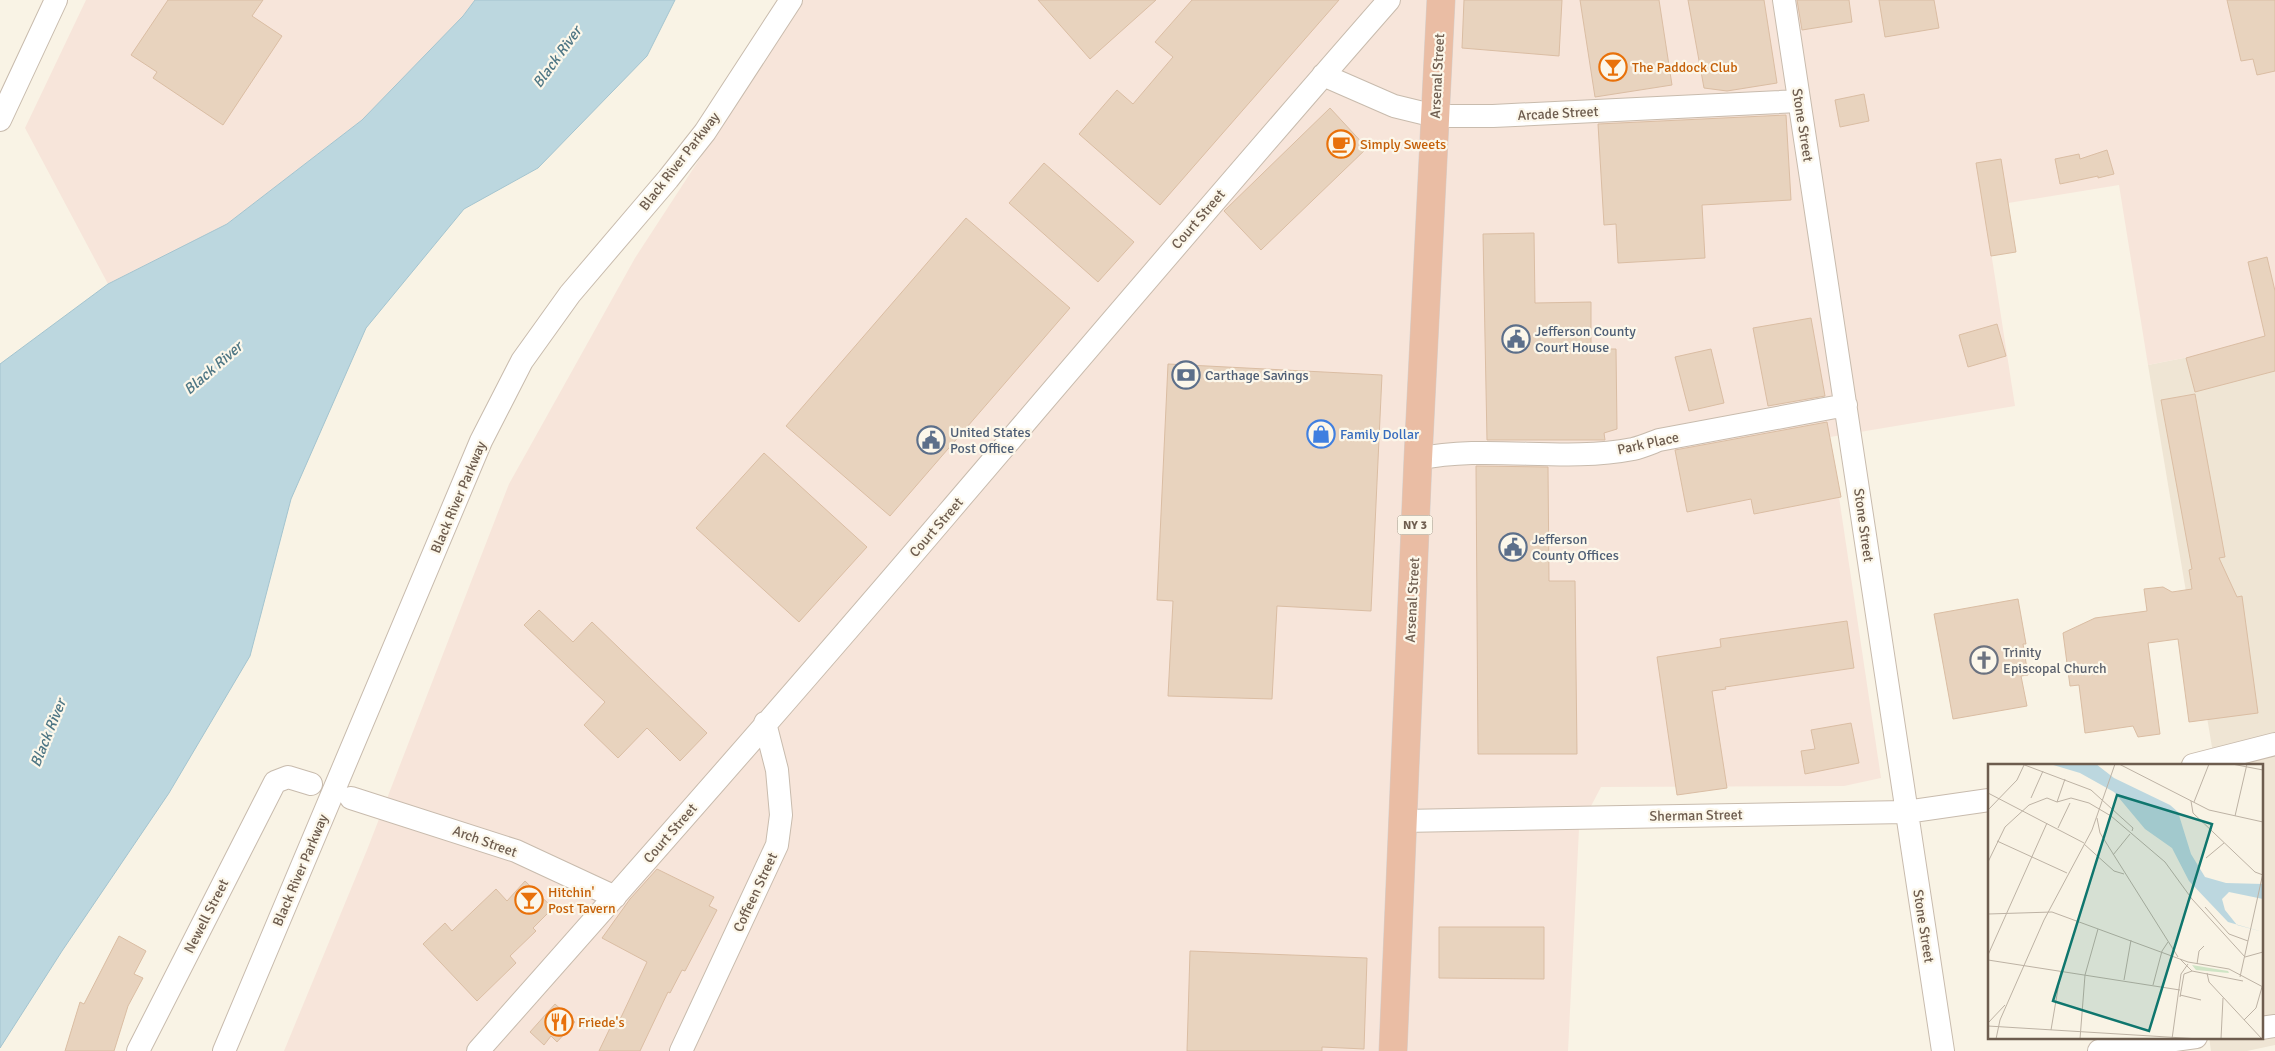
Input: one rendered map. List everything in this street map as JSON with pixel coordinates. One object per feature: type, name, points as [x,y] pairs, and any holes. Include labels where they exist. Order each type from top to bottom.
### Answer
[{"type":"highway","name":"Arsenal Street","points":[[1393,1051],[1418,460],[1441,0]]},
{"type":"street","points":[[0,120],[56,0]]},
{"type":"street","name":"Black River Parkway","points":[[224,1051],[481,441],[522,361],[570,294],[668,179],[705,132],[791,0]]},
{"type":"street","name":"Court Street","points":[[478,1051],[615,897],[946,516],[1114,316],[1389,0]]},
{"type":"street","name":"Stone Street","points":[[1784,0],[1943,1051]]},
{"type":"street","name":"Arcade Street","points":[[1323,75],[1394,106],[1435,116],[1493,116],[1799,101]]},
{"type":"street","name":"Park Place","points":[[1418,460],[1446,453],[1578,454],[1634,449],[1659,440],[1846,405]]},
{"type":"street","name":"Coffeen Street","points":[[681,1051],[777,845],[781,815],[777,770],[765,723]]},
{"type":"street","points":[[2196,764],[2275,744]]},
{"type":"street","name":"Newell Street","points":[[138,1051],[275,782],[288,776],[311,784]]},
{"type":"street","name":"Arch Street","points":[[351,798],[516,851],[615,897]]},
{"type":"street","name":"Sherman Street","points":[[1402,821],[1906,812],[1988,800]]},
{"type":"street","points":[[2262,1028],[2275,1026]]},
{"type":"street","points":[[2099,1051],[2189,1038]]},
{"type":"shaded area","points":[[86,0],[475,0],[463,16],[362,120],[227,224],[108,284],[25,128]]},
{"type":"shaded area","points":[[803,0],[2275,0],[2275,340],[2148,365],[2119,185],[1984,207],[2015,406],[1830,437],[1881,778],[1844,786],[1601,787],[1579,829],[1568,1051],[284,1051],[367,850],[509,484],[635,258]]},
{"type":"shaded area","points":[[2275,340],[2275,1045],[2247,1051],[2211,1051],[2209,1038],[2262,1038],[2262,764],[2215,764],[2148,365]]},
{"type":"water","name":"Black River","points":[[475,0],[675,0],[647,56],[538,168],[464,209],[366,328],[291,499],[250,656],[169,793],[62,951],[0,1048],[0,364],[108,284],[227,224],[362,120],[463,16]]},
{"type":"building","points":[[168,0],[263,0],[252,16],[282,36],[223,125],[153,78],[157,72],[131,55]]},
{"type":"building","points":[[1038,0],[1156,0],[1090,59]]},
{"type":"building","points":[[1192,0],[1339,0],[1160,205],[1079,134],[1117,90],[1133,104],[1173,57],[1155,42]]},
{"type":"building","points":[[1464,0],[1562,0],[1559,56],[1462,48]]},
{"type":"building","points":[[1580,0],[1659,0],[1672,85],[1595,97]]},
{"type":"building","points":[[1688,0],[1764,0],[1777,83],[1727,91],[1704,88]]},
{"type":"building","points":[[1797,0],[1849,0],[1852,22],[1802,30]]},
{"type":"building","points":[[1879,0],[1934,0],[1939,28],[1885,37]]},
{"type":"building","points":[[2227,0],[2275,0],[2275,71],[2257,75],[2253,59],[2241,61]]},
{"type":"building","points":[[1864,94],[1869,121],[1840,127],[1835,100]]},
{"type":"building","points":[[1330,108],[1367,148],[1261,250],[1224,211]]},
{"type":"building","points":[[1786,115],[1791,200],[1702,205],[1705,258],[1618,263],[1616,224],[1604,225],[1598,124]]},
{"type":"building","points":[[2107,150],[2114,174],[2060,184],[2055,159],[2079,154],[2080,159]]},
{"type":"building","points":[[2001,159],[2016,252],[1991,256],[1976,163]]},
{"type":"building","points":[[1044,163],[1134,242],[1098,282],[1009,203]]},
{"type":"building","points":[[966,218],[1070,308],[890,516],[786,426]]},
{"type":"building","points":[[1534,233],[1535,303],[1591,302],[1591,349],[1616,349],[1617,429],[1604,433],[1605,440],[1487,440],[1483,234]]},
{"type":"building","points":[[2267,257],[2275,291],[2275,371],[2195,392],[2186,358],[2265,336],[2248,262]]},
{"type":"building","points":[[1811,318],[1825,396],[1768,406],[1753,328]]},
{"type":"building","points":[[1997,324],[2006,356],[1968,367],[1959,335]]},
{"type":"building","points":[[1711,349],[1724,403],[1689,411],[1675,357]]},
{"type":"building","points":[[1168,364],[1382,375],[1371,611],[1277,606],[1272,699],[1168,696],[1173,601],[1157,600]]},
{"type":"building","points":[[2195,394],[2225,557],[2219,558],[2237,597],[2242,596],[2258,713],[2189,722],[2178,639],[2148,643],[2160,734],[2138,737],[2133,726],[2085,733],[2079,685],[2070,686],[2063,633],[2095,618],[2147,611],[2144,589],[2163,587],[2172,592],[2192,589],[2189,570],[2192,569],[2161,400]]},
{"type":"building","points":[[1827,422],[1841,497],[1754,514],[1751,499],[1687,512],[1675,450]]},
{"type":"building","points":[[764,453],[867,547],[799,622],[696,528]]},
{"type":"building","points":[[1476,466],[1548,467],[1549,581],[1575,581],[1577,754],[1478,754]]},
{"type":"building","name":"Trinity Episcopal Church","points":[[2018,599],[2026,644],[2023,644],[2028,675],[2021,676],[2027,706],[1953,719],[1934,614]]},
{"type":"building","points":[[539,610],[573,642],[592,622],[707,733],[680,761],[647,728],[618,758],[584,725],[605,702],[524,625]]},
{"type":"building","points":[[1847,621],[1854,668],[1725,687],[1726,689],[1712,691],[1727,788],[1677,795],[1657,657],[1721,647],[1720,639]]},
{"type":"building","points":[[1851,723],[1859,763],[1805,774],[1801,751],[1815,749],[1811,730]]},
{"type":"building","points":[[657,869],[714,897],[709,906],[717,910],[685,971],[682,970],[670,993],[668,992],[640,1051],[599,1051],[611,1026],[616,1028],[647,962],[602,938],[630,899]]},
{"type":"building","points":[[525,881],[553,908],[533,928],[536,931],[510,956],[516,963],[477,1001],[423,944],[445,923],[452,931],[496,889],[507,901]]},
{"type":"building","points":[[1439,927],[1544,927],[1544,979],[1439,978]]},
{"type":"building","points":[[119,936],[146,951],[134,974],[143,978],[128,1006],[114,1051],[65,1051],[80,1002],[84,1004]]},
{"type":"building","points":[[1190,951],[1367,958],[1364,1049],[1322,1047],[1322,1051],[1187,1051]]},
{"type":"building","points":[[555,1004],[575,1022],[557,1042],[551,1036],[544,1045],[530,1032]]},
{"type":"place","name":"The Paddock Club","points":[[1613,67]]},
{"type":"place","name":"Simply Sweets","points":[[1341,144]]},
{"type":"place","name":"Jefferson County Court House","points":[[1516,339]]},
{"type":"place","name":"Carthage Savings","points":[[1186,375]]},
{"type":"place","name":"Family Dollar","points":[[1321,434]]},
{"type":"place","name":"United States Post Office","points":[[931,440]]},
{"type":"place","name":"Jefferson County Offices","points":[[1513,547]]},
{"type":"place","name":"Trinity Episcopal Church","points":[[1984,660]]},
{"type":"place","name":"Hitchin' Post Tavern","points":[[529,900]]},
{"type":"place","name":"Friede's","points":[[559,1022]]}]
